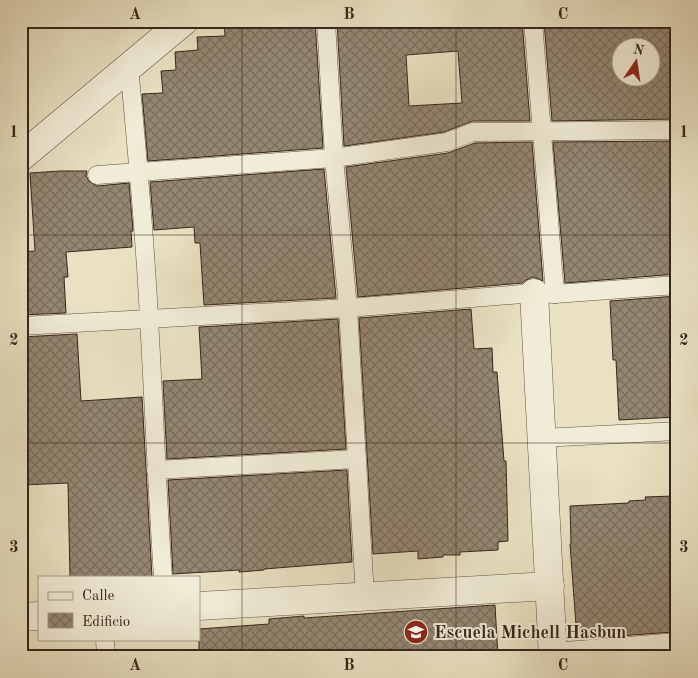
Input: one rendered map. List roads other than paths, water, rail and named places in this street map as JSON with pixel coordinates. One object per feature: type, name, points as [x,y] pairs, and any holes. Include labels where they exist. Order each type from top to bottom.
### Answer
[{"type":"street","points":[[21,157],[184,21]]},
{"type":"street","points":[[544,293],[542,438],[553,654]]},
{"type":"street","points":[[200,606],[550,586]]},
{"type":"street","points":[[21,617],[38,616]]},
{"type":"lane","points":[[326,21],[334,158],[348,308],[365,596]]},
{"type":"lane","points":[[532,21],[542,131],[544,293]]},
{"type":"lane","points":[[129,66],[139,171],[149,319],[163,576]]},
{"type":"lane","points":[[97,175],[334,158],[447,142],[474,132],[677,130]]},
{"type":"lane","points":[[21,326],[348,308],[677,285]]},
{"type":"lane","points":[[542,438],[677,431]]},
{"type":"lane","points":[[156,470],[357,459]]},
{"type":"lane","points":[[105,640],[106,657]]},
{"type":"lane","points":[[553,654],[677,642]]},
{"type":"place","name":"Escuela Michell Hasbun","points":[[416,632]]}]
